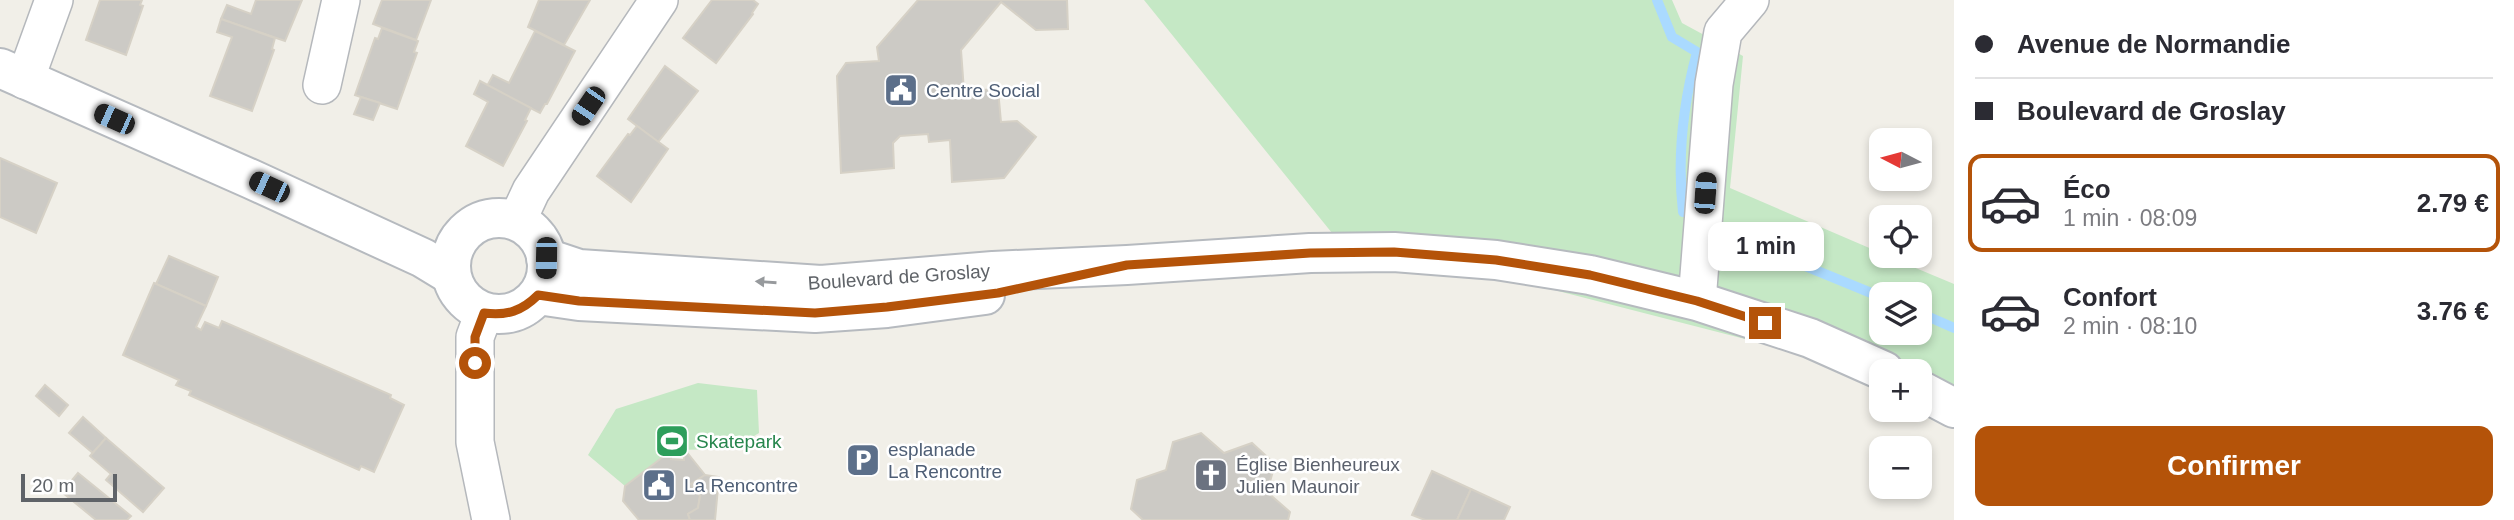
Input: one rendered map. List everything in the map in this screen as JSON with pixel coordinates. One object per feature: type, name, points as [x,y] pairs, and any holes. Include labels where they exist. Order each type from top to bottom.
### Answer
[{"type":"main road","points":[[12,74],[305,204],[452,261]]},
{"type":"main road","points":[[487,219],[517,221],[531,229],[541,242],[546,258],[546,277],[538,295],[514,312],[499,315],[484,313],[462,299],[455,288],[452,261],[461,235],[473,225],[487,219]]},
{"type":"main road","name":"Boulevard de Groslay","points":[[546,258],[579,269],[821,285],[993,271],[1310,253],[1394,252],[1496,260],[1590,275],[1697,301],[1810,338],[1869,364]]},
{"type":"main road","name":"Boulevard de Groslay","points":[[538,295],[579,301],[815,313],[998,293],[1127,265]]},
{"type":"main road","points":[[1932,396],[1954,408]]},
{"type":"street","points":[[12,74],[54,0]]},
{"type":"street","points":[[322,85],[341,0]]},
{"type":"street","points":[[517,221],[531,191],[659,0]]},
{"type":"street","points":[[1697,301],[1714,84],[1723,32],[1750,0]]},
{"type":"street","points":[[484,313],[475,337],[475,442],[491,520]]},
{"type":"green space","points":[[1144,0],[1672,0],[1682,23],[1743,56],[1730,188],[1869,248],[1869,268],[1916,268],[1954,284],[1954,393],[1932,379],[1932,359],[1869,359],[1869,371],[1332,233]]},
{"type":"green space","name":"Skatepark","points":[[698,383],[757,390],[759,433],[733,449],[672,450],[625,486],[588,455],[616,409]]},
{"type":"building","points":[[100,0],[142,0],[140,5],[143,6],[126,55],[86,40]]},
{"type":"building","points":[[256,0],[302,0],[285,41],[221,19],[227,5],[251,14]]},
{"type":"building","points":[[382,0],[431,0],[416,40],[373,24]]},
{"type":"building","points":[[539,0],[590,0],[564,45],[528,27]]},
{"type":"building","points":[[712,0],[753,0],[758,4],[716,63],[683,38]]},
{"type":"building","name":"Centre Social","points":[[918,0],[1067,0],[1068,29],[1036,30],[1001,2],[961,50],[964,91],[998,89],[1001,122],[1017,121],[1036,137],[1004,178],[952,182],[950,140],[929,142],[928,134],[900,136],[893,143],[894,168],[841,173],[837,76],[846,63],[879,61],[877,47]]},
{"type":"building","points":[[221,19],[275,38],[274,50],[252,111],[210,96],[232,37],[217,32]]},
{"type":"building","points":[[382,28],[418,41],[414,52],[417,53],[397,109],[355,95],[375,38],[378,39]]},
{"type":"building","points":[[535,31],[575,51],[540,113],[487,86],[493,75],[509,83]]},
{"type":"building","points":[[665,66],[698,91],[658,142],[628,119]]},
{"type":"building","points":[[480,81],[531,108],[503,166],[466,146],[488,102],[474,94]]},
{"type":"building","points":[[361,97],[380,103],[373,120],[354,114]]},
{"type":"building","points":[[637,126],[668,149],[631,202],[597,176]]},
{"type":"building","points":[[0,158],[57,183],[36,233],[0,217]]},
{"type":"building","points":[[169,256],[218,277],[206,306],[156,284]]},
{"type":"building","points":[[154,283],[206,306],[196,327],[201,330],[205,322],[219,328],[222,321],[391,395],[390,398],[404,405],[374,472],[361,466],[359,470],[189,395],[191,391],[176,385],[179,380],[123,355]]},
{"type":"building","points":[[45,385],[68,405],[59,416],[36,396]]},
{"type":"building","points":[[83,417],[106,438],[93,453],[69,433]]},
{"type":"building","name":"Église Bienheureux Julien Maunoir","points":[[1201,433],[1224,453],[1252,443],[1275,464],[1267,492],[1290,512],[1288,520],[1143,520],[1131,509],[1137,480],[1166,470],[1173,442]]},
{"type":"building","points":[[106,438],[164,488],[143,512],[106,480],[111,474],[90,456]]},
{"type":"building","name":"La Rencontre","points":[[672,450],[671,459],[684,460],[685,450],[705,475],[691,484],[700,496],[698,508],[688,514],[690,520],[639,520],[623,501],[625,486]]},
{"type":"building","points":[[1432,471],[1471,489],[1457,520],[1425,520],[1412,515]]},
{"type":"building","points":[[78,473],[131,516],[127,520],[96,520],[62,492]]},
{"type":"building","points":[[705,475],[719,477],[715,520],[690,520],[688,514],[698,508],[700,496],[691,484]]},
{"type":"building","points":[[1471,489],[1510,507],[1504,520],[1457,520]]},
{"type":"waterway","points":[[1657,0],[1672,37],[1697,52],[1682,132],[1683,212]]},
{"type":"waterway","points":[[1730,230],[1749,243],[1869,292]]},
{"type":"waterway","points":[[1932,318],[1954,328]]},
{"type":"place","name":"Centre Social","points":[[901,90]]},
{"type":"place","name":"Skatepark","points":[[672,441]]},
{"type":"place","name":"esplanade La Rencontre","points":[[863,460]]},
{"type":"place","name":"Église Bienheureux Julien Maunoir","points":[[1211,475]]},
{"type":"place","name":"La Rencontre","points":[[659,485]]},
{"type":"route","points":[[475,363],[475,337],[484,313],[499,315],[514,312],[538,295],[579,301],[815,313],[998,293],[1127,265],[1310,253],[1394,252],[1496,260],[1590,275],[1697,301],[1765,323]]}]
